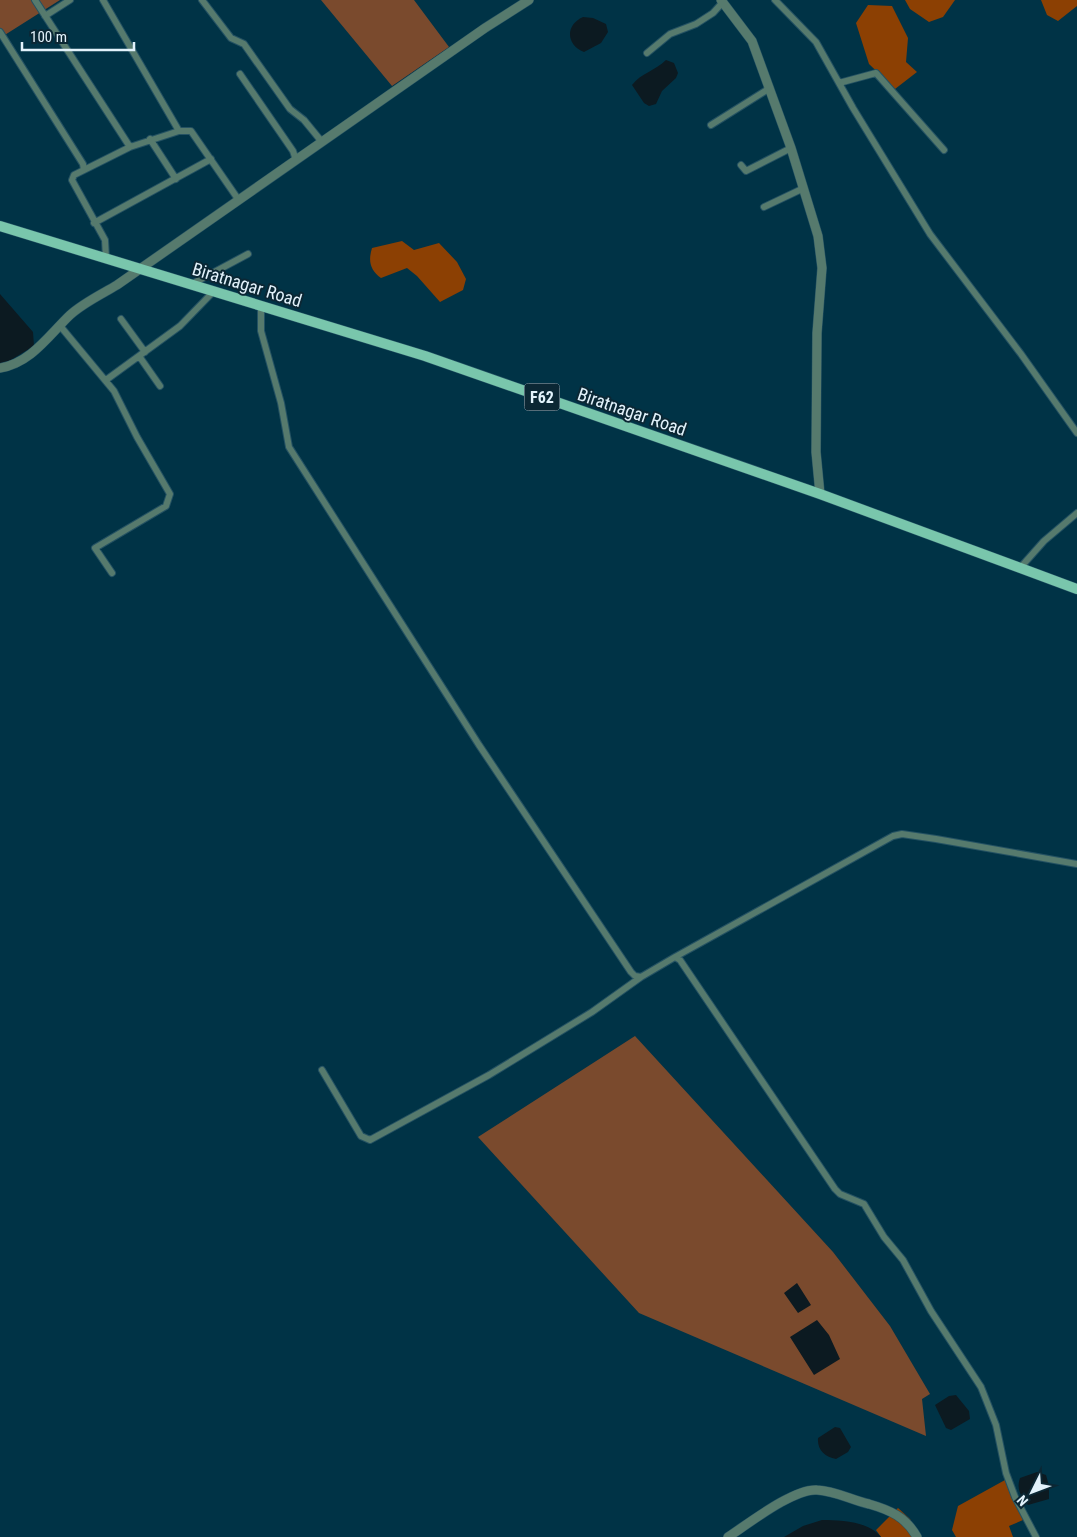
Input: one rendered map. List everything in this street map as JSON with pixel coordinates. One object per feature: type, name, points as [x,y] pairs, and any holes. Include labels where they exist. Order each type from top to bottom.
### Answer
[{"type":"main road","name":"Biratnagar Road","points":[[0,226],[424,356],[820,494],[1077,589]]},
{"type":"street","points":[[35,0],[130,147]]},
{"type":"street","points":[[45,16],[70,0]]},
{"type":"street","points":[[103,0],[179,131]]},
{"type":"street","points":[[202,0],[231,38],[244,44],[290,109],[304,120],[322,142]]},
{"type":"street","points":[[0,368],[16,365],[60,326],[70,314],[529,0]]},
{"type":"street","points":[[775,0],[816,42],[934,240],[1027,362],[1077,433]]},
{"type":"street","points":[[647,53],[670,34],[696,24],[713,14],[723,1],[752,41],[791,148],[818,236],[822,268],[816,342],[816,452],[820,494]]},
{"type":"street","points":[[0,32],[83,164],[84,170]]},
{"type":"street","points":[[839,83],[876,72],[944,150]]},
{"type":"street","points":[[240,74],[293,152],[296,160]]},
{"type":"street","points":[[711,125],[770,88]]},
{"type":"street","points":[[106,258],[105,240],[72,180],[74,175],[130,147],[179,131],[190,131],[238,200]]},
{"type":"street","points":[[150,140],[176,179]]},
{"type":"street","points":[[741,165],[746,171],[791,148]]},
{"type":"street","points":[[94,223],[210,159]]},
{"type":"street","points":[[764,207],[792,192],[804,188]]},
{"type":"street","points":[[191,285],[248,254]]},
{"type":"street","points":[[106,380],[180,326],[213,292]]},
{"type":"street","points":[[261,306],[261,331],[281,403],[289,447],[479,745],[631,972],[635,976],[641,976]]},
{"type":"street","points":[[121,319],[145,352]]},
{"type":"street","points":[[60,326],[106,380],[170,494],[166,506],[95,548],[112,573]]},
{"type":"street","points":[[139,356],[160,386]]},
{"type":"street","points":[[1020,568],[1044,541],[1077,513]]},
{"type":"street","points":[[322,1070],[361,1136],[370,1140],[490,1076],[592,1012],[641,976],[893,836],[902,834],[936,839],[1077,864]]},
{"type":"street","points":[[675,957],[692,977],[835,1189],[840,1194],[864,1204],[884,1237],[903,1260],[922,1295],[966,1362],[990,1406],[1006,1473],[1015,1497],[1036,1537]]},
{"type":"street","points":[[728,1537],[749,1520],[806,1490],[838,1493],[889,1510],[905,1520],[917,1537]]},
{"type":"shaded area","points":[[0,0],[60,0],[0,38]]},
{"type":"shaded area","points":[[321,0],[414,0],[449,47],[392,86]]},
{"type":"shaded area","points":[[905,0],[955,0],[943,17],[929,22],[910,9]]},
{"type":"shaded area","points":[[1041,0],[1077,0],[1077,6],[1058,21],[1047,15]]},
{"type":"shaded area","points":[[868,5],[892,6],[908,38],[906,62],[917,72],[895,89],[869,64],[856,23]]},
{"type":"shaded area","points":[[583,17],[593,18],[606,24],[608,32],[601,43],[584,52],[574,45],[570,35],[573,25]]},
{"type":"shaded area","points":[[666,60],[674,63],[678,73],[676,78],[662,91],[656,104],[649,106],[644,103],[632,85]]},
{"type":"shaded area","points":[[402,241],[414,250],[439,243],[457,262],[466,279],[463,290],[440,302],[417,276],[407,268],[381,278],[374,272],[371,265],[372,248]]},
{"type":"shaded area","points":[[0,294],[33,332],[34,346],[9,361],[0,364]]},
{"type":"shaded area","points":[[635,1036],[833,1252],[890,1326],[930,1394],[922,1399],[926,1436],[639,1313],[478,1137]]},
{"type":"shaded area","points":[[797,1283],[811,1305],[798,1313],[784,1293]]},
{"type":"shaded area","points":[[817,1320],[829,1335],[840,1359],[814,1375],[790,1337]]},
{"type":"shaded area","points":[[956,1395],[969,1411],[970,1419],[951,1430],[946,1428],[935,1405],[949,1396]]},
{"type":"shaded area","points":[[835,1427],[840,1428],[851,1447],[848,1452],[836,1459],[828,1457],[822,1452],[818,1442],[818,1438]]},
{"type":"shaded area","points":[[1037,1472],[1046,1475],[1049,1486],[1049,1499],[1028,1505],[1020,1493],[1020,1478]]},
{"type":"shaded area","points":[[1005,1480],[1023,1520],[1009,1526],[1013,1537],[956,1537],[952,1530],[958,1506]]},
{"type":"shaded area","points":[[898,1508],[910,1519],[920,1537],[881,1537],[876,1530]]},
{"type":"shaded area","points":[[822,1520],[854,1522],[869,1528],[881,1537],[784,1537],[803,1526]]}]
